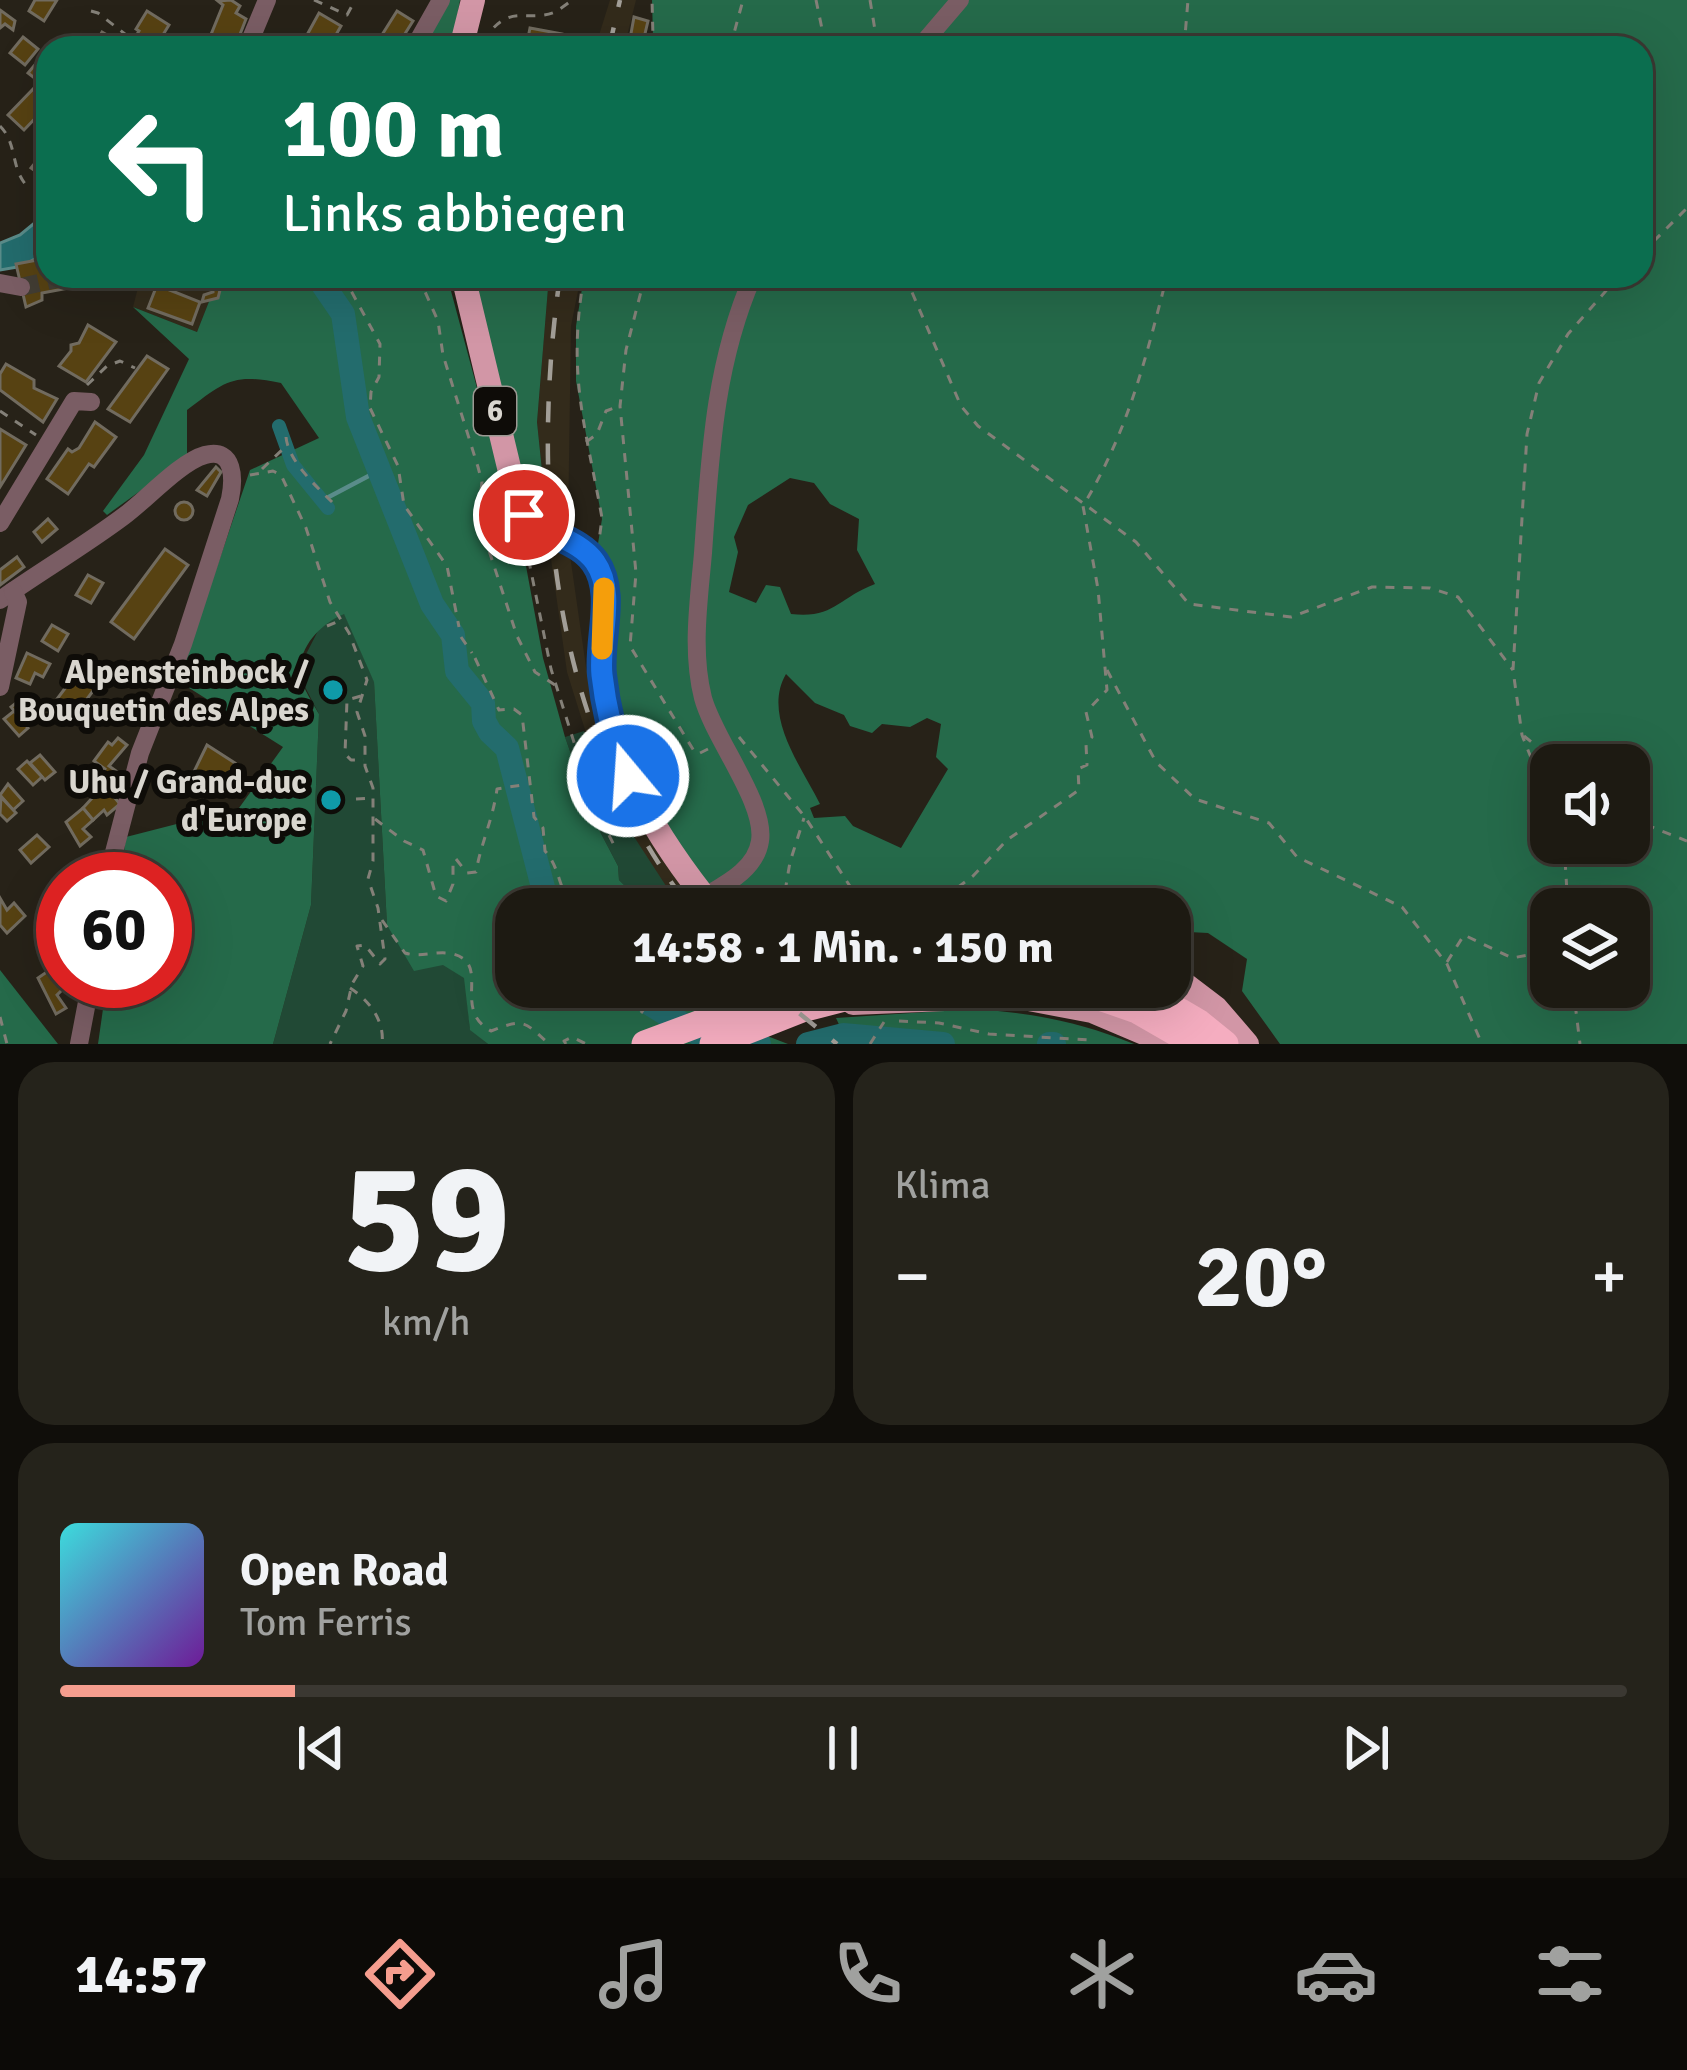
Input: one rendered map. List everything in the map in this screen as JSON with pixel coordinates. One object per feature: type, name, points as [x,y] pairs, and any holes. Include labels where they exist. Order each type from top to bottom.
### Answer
[{"type":"highway","points":[[645,1044],[740,1008]]},
{"type":"highway","points":[[712,1044],[806,1008]]},
{"type":"highway","points":[[1131,1008],[1196,1044]]},
{"type":"highway","points":[[1178,1008],[1225,1044]]},
{"type":"main road","points":[[464,36],[473,0]]},
{"type":"main road","name":"6","points":[[466,288],[518,505],[534,525],[580,548],[595,562]]},
{"type":"main road","points":[[595,562],[604,590],[601,670],[620,756],[651,819],[699,888]]},
{"type":"main road","points":[[1191,990],[1216,1008],[1247,1044]]},
{"type":"main road","points":[[1079,1008],[1170,1044]]},
{"type":"street","points":[[252,36],[266,0]]},
{"type":"street","points":[[420,36],[441,0]]},
{"type":"street","points":[[929,36],[960,0]]},
{"type":"street","points":[[0,283],[20,287]]},
{"type":"street","points":[[725,888],[747,868],[761,835],[729,738],[702,692],[698,616],[717,390],[729,335],[748,288]]},
{"type":"street","points":[[0,523],[47,442],[83,402]]},
{"type":"street","points":[[0,687],[18,602],[7,595],[122,518],[192,461],[218,454],[231,466],[235,476],[230,499],[183,644],[140,753],[114,852]]},
{"type":"street","points":[[79,1044],[86,1008]]},
{"type":"path","points":[[314,0],[347,15],[353,4]]},
{"type":"path","points":[[488,36],[503,18],[524,11],[552,14],[572,0]]},
{"type":"path","points":[[652,0],[653,36]]},
{"type":"path","points":[[733,36],[743,0]]},
{"type":"path","points":[[816,0],[824,36]]},
{"type":"path","points":[[870,0],[876,36]]},
{"type":"path","points":[[1185,36],[1188,0]]},
{"type":"path","points":[[91,11],[126,36]]},
{"type":"path","points":[[0,126],[10,138],[18,176],[28,187]]},
{"type":"path","points":[[1653,242],[1687,208]]},
{"type":"path","points":[[350,288],[380,344],[379,377],[370,408],[398,466],[404,505],[448,566],[459,627]]},
{"type":"path","points":[[423,288],[438,320],[443,355],[480,475],[478,517],[517,636],[535,672],[555,685]]},
{"type":"path","points":[[583,288],[575,350],[584,442],[602,518],[595,562]]},
{"type":"path","points":[[642,288],[626,350],[620,406],[636,573],[630,646],[694,751],[698,754],[729,738],[805,817],[859,900],[872,906],[949,894],[974,876],[1007,840],[1079,790],[1078,770],[1087,765],[1086,744],[1092,737],[1086,712],[1107,690],[1083,506],[1112,457],[1136,394],[1164,288]]},
{"type":"path","points":[[910,288],[961,406],[977,426],[1136,542],[1189,604],[1291,617],[1372,587],[1430,588],[1458,597],[1513,670]]},
{"type":"path","points":[[1530,755],[1522,735],[1513,670],[1527,434],[1539,383],[1568,334],[1608,288]]},
{"type":"path","points":[[83,402],[107,366],[120,361],[135,368]]},
{"type":"path","points":[[584,442],[594,438],[606,411],[620,406]]},
{"type":"path","points":[[0,411],[47,442]]},
{"type":"path","points":[[251,475],[285,447],[286,436]]},
{"type":"path","points":[[285,447],[334,504]]},
{"type":"path","points":[[260,471],[273,471],[283,478],[368,680],[357,712],[373,798],[373,861],[368,879],[380,919],[383,962],[375,961],[365,945],[357,946],[363,966],[330,1044]]},
{"type":"path","points":[[480,496],[527,553],[555,685],[594,806],[616,850]]},
{"type":"path","points":[[326,626],[341,620]]},
{"type":"path","points":[[461,637],[499,710],[514,709],[522,715],[534,817],[543,829],[544,851],[551,858],[560,888]]},
{"type":"path","points":[[351,669],[359,667]]},
{"type":"path","points":[[1106,669],[1156,762],[1196,799],[1269,823],[1297,857],[1402,907],[1447,964],[1482,1044]]},
{"type":"path","points":[[363,697],[347,700],[345,754],[351,760],[364,760]]},
{"type":"path","points":[[1522,735],[1533,744]]},
{"type":"path","points":[[372,818],[423,850],[436,896],[446,901],[453,884],[453,860],[467,874],[476,872],[499,788],[527,785]]},
{"type":"path","points":[[356,799],[373,798]]},
{"type":"path","points":[[786,888],[805,817]]},
{"type":"path","points":[[1650,826],[1687,841]]},
{"type":"path","points":[[380,919],[405,953],[453,954],[469,964],[473,974],[469,996],[482,1026],[491,1031],[526,1023],[549,1044]]},
{"type":"path","points":[[1447,964],[1464,935],[1512,958],[1530,955]]},
{"type":"path","points":[[350,988],[375,1015],[382,1044]]},
{"type":"path","points":[[641,1013],[645,1008]]},
{"type":"path","points":[[1576,1008],[1580,1044]]},
{"type":"path","points":[[0,1017],[8,1044]]},
{"type":"path","points":[[871,1044],[878,1029],[889,1021],[1089,1040],[1090,1044]]},
{"type":"path","points":[[566,1044],[572,1037],[586,1044]]},
{"type":"shaded area","points":[[610,0],[636,0],[627,36],[599,36]]},
{"type":"shaded area","points":[[138,288],[214,288],[197,332],[133,307]]},
{"type":"shaded area","points":[[548,288],[579,288],[571,326],[568,528],[547,519],[537,422]]},
{"type":"shaded area","points":[[549,545],[570,555],[586,667],[610,760],[629,803],[686,888],[665,888],[628,830],[596,765],[567,672]]},
{"type":"green space","points":[[448,0],[460,0],[454,36],[428,36]]},
{"type":"green space","points":[[652,0],[1687,0],[1687,1044],[1280,1044],[1242,991],[1247,959],[1208,933],[1191,932],[1191,888],[705,888],[628,776],[595,562],[602,519],[576,381],[582,288],[1653,288],[1653,36],[653,36]],"holes":[[[790,478],[814,483],[830,504],[859,519],[857,550],[875,584],[827,610],[805,615],[791,614],[780,587],[766,585],[756,603],[729,592],[738,552],[734,537],[748,505]],[[786,674],[815,703],[844,715],[850,726],[872,733],[882,724],[910,727],[927,718],[941,724],[936,757],[948,769],[901,848],[853,826],[845,816],[814,818],[810,808],[820,804],[781,723],[780,690]]]},
{"type":"green space","points":[[214,288],[450,288],[521,539],[543,658],[565,737],[595,822],[618,866],[619,880],[627,888],[495,888],[495,1008],[731,1008],[757,1032],[788,1044],[488,1044],[470,1030],[464,978],[443,965],[414,971],[387,925],[374,682],[344,614],[316,634],[300,666],[303,685],[319,714],[311,905],[273,1044],[98,1044],[103,1008],[192,1008],[192,852],[124,852],[126,837],[239,808],[283,747],[178,681],[250,470],[319,438],[281,383],[230,382],[187,410],[187,457],[107,515],[103,511],[144,455],[189,359],[133,307],[197,332]]},
{"type":"green space","points":[[476,288],[548,288],[537,422],[547,519],[527,501]]},
{"type":"green space","points":[[344,613],[374,681],[387,925],[465,978],[470,1029],[488,1044],[273,1044],[311,905],[319,714],[300,666],[322,623]]},
{"type":"green space","points":[[584,731],[616,809],[667,888],[627,888],[619,880],[618,866],[595,822],[565,737]]},
{"type":"green space","points":[[0,970],[58,1044],[0,1044]]},
{"type":"green space","points":[[972,1009],[1054,1019],[1134,1044],[848,1044],[836,1018]]},
{"type":"water","points":[[36,222],[36,258],[0,270],[0,243]]},
{"type":"building","points":[[35,0],[57,0],[44,21],[29,11]]},
{"type":"building","points":[[231,0],[240,6],[236,13],[246,19],[239,36],[210,36],[223,5],[218,1]]},
{"type":"building","points":[[0,10],[15,21],[13,30],[5,24],[0,28]]},
{"type":"building","points":[[147,11],[169,25],[162,36],[136,36]]},
{"type":"building","points":[[397,11],[413,21],[404,36],[381,36]]},
{"type":"building","points":[[319,13],[341,26],[335,36],[307,35]]},
{"type":"building","points":[[634,17],[648,21],[644,36],[631,36]]},
{"type":"building","points":[[530,28],[562,34],[562,36],[528,36]]},
{"type":"building","points":[[23,37],[36,47],[25,65],[10,53]]},
{"type":"building","points":[[36,86],[36,118],[24,130],[8,115]]},
{"type":"building","points":[[36,260],[36,288],[69,288],[42,293],[42,300],[26,307],[16,264]]},
{"type":"building","points":[[156,288],[200,302],[192,324],[148,308]]},
{"type":"building","points":[[220,288],[218,298],[202,302],[204,295]]},
{"type":"building","points":[[88,325],[116,342],[86,382],[59,366]]},
{"type":"building","points":[[147,356],[168,369],[130,422],[108,409]]},
{"type":"building","points":[[6,364],[34,380],[34,388],[57,399],[43,422],[0,390]]},
{"type":"building","points":[[95,422],[116,437],[68,494],[47,479],[68,449],[79,448]]},
{"type":"building","points":[[0,429],[26,445],[0,487]]},
{"type":"building","points":[[216,467],[221,472],[207,496],[197,490]]},
{"type":"building","points":[[184,502],[193,511],[184,520],[175,511]]},
{"type":"building","points":[[48,519],[57,529],[42,542],[34,532]]},
{"type":"building","points":[[165,549],[188,565],[134,639],[111,622]]},
{"type":"building","points":[[17,557],[24,567],[0,585],[0,570]]},
{"type":"building","points":[[88,575],[103,583],[91,603],[76,595]]},
{"type":"building","points":[[52,625],[68,634],[58,651],[42,641]]},
{"type":"building","points":[[27,653],[50,664],[43,677],[35,673],[30,684],[16,678]]},
{"type":"building","points":[[87,659],[107,672],[70,722],[51,707]]},
{"type":"building","points":[[21,699],[35,716],[25,724],[11,707]]},
{"type":"building","points":[[14,711],[28,728],[19,736],[4,719]]},
{"type":"building","points":[[118,738],[127,745],[109,766],[119,773],[111,783],[102,775],[105,769],[94,761],[108,742],[112,745]]},
{"type":"building","points":[[207,745],[235,763],[227,779],[215,774],[204,797],[186,788]]},
{"type":"building","points":[[40,755],[55,772],[45,780],[30,763]]},
{"type":"building","points":[[27,761],[42,777],[33,785],[18,769]]},
{"type":"building","points":[[8,784],[23,801],[13,810],[0,795]]},
{"type":"building","points":[[104,785],[120,804],[93,820],[83,808]]},
{"type":"building","points":[[1,797],[16,813],[7,821],[0,814]]},
{"type":"building","points":[[83,808],[93,820],[83,829],[91,837],[80,846],[66,822]]},
{"type":"building","points":[[37,835],[49,847],[36,852],[31,863],[20,850]]},
{"type":"building","points":[[0,898],[7,910],[14,903],[25,916],[7,933],[0,925]]},
{"type":"waterway","points":[[325,288],[343,314],[358,417],[432,604],[453,635],[457,671],[483,703],[490,732],[507,748],[543,888]]},
{"type":"waterway","points":[[279,426],[293,465],[328,508]]},
{"type":"waterway","points":[[323,500],[378,471]]},
{"type":"waterway","points":[[657,1008],[719,1043],[759,1044]]},
{"type":"waterway","points":[[808,1044],[843,1035],[943,1044]]},
{"type":"waterway","points":[[1049,1044],[1054,1044]]},
{"type":"tunnel","points":[[21,287],[36,284]]},
{"type":"railway","points":[[612,36],[620,0]]},
{"type":"railway","points":[[559,288],[548,442],[551,525],[562,608],[580,688],[608,766],[644,840],[677,888]]},
{"type":"railway","points":[[793,1008],[837,1044]]},
{"type":"slow traffic","points":[[602,649],[604,588]]},
{"type":"place","name":"Alpensteinbock / Bouquetin des Alpes","points":[[333,690]]},
{"type":"place","name":"Uhu / Grand-duc d'Europe","points":[[331,800]]},
{"type":"route","points":[[524,515],[586,552],[601,573],[601,670],[612,732],[628,776]]}]
